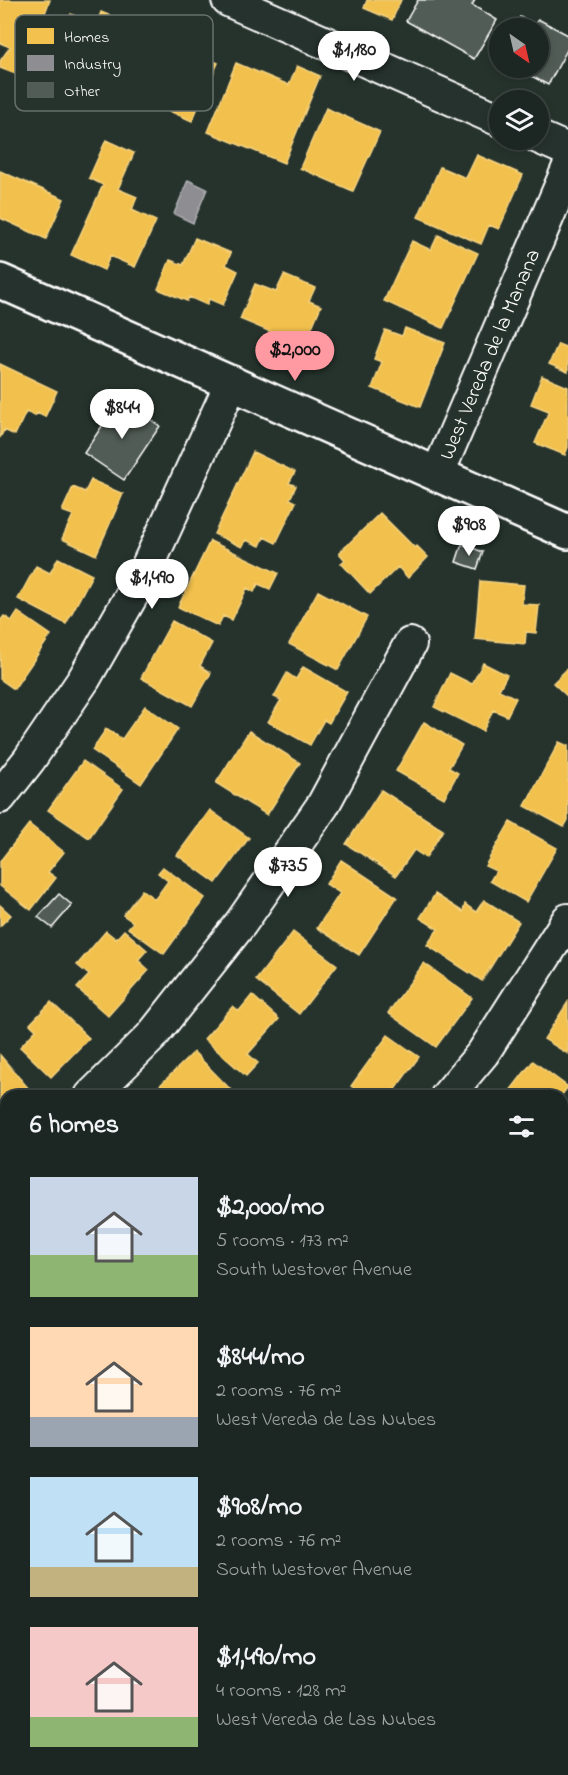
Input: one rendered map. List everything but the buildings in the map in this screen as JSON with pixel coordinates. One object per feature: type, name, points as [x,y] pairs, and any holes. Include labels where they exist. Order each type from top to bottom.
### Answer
[{"type":"street","points":[[228,0],[270,8],[489,115]]},
{"type":"street","points":[[549,142],[568,150]]},
{"type":"street","name":"West Vereda de la Manana","points":[[438,473],[568,170]]},
{"type":"street","points":[[0,281],[568,532]]},
{"type":"street","points":[[0,796],[29,760],[84,679],[145,572],[232,382]]},
{"type":"street","points":[[97,1090],[151,1037],[241,923],[324,805],[410,644]]},
{"type":"street","points":[[452,1090],[483,1053],[568,920]]}]
